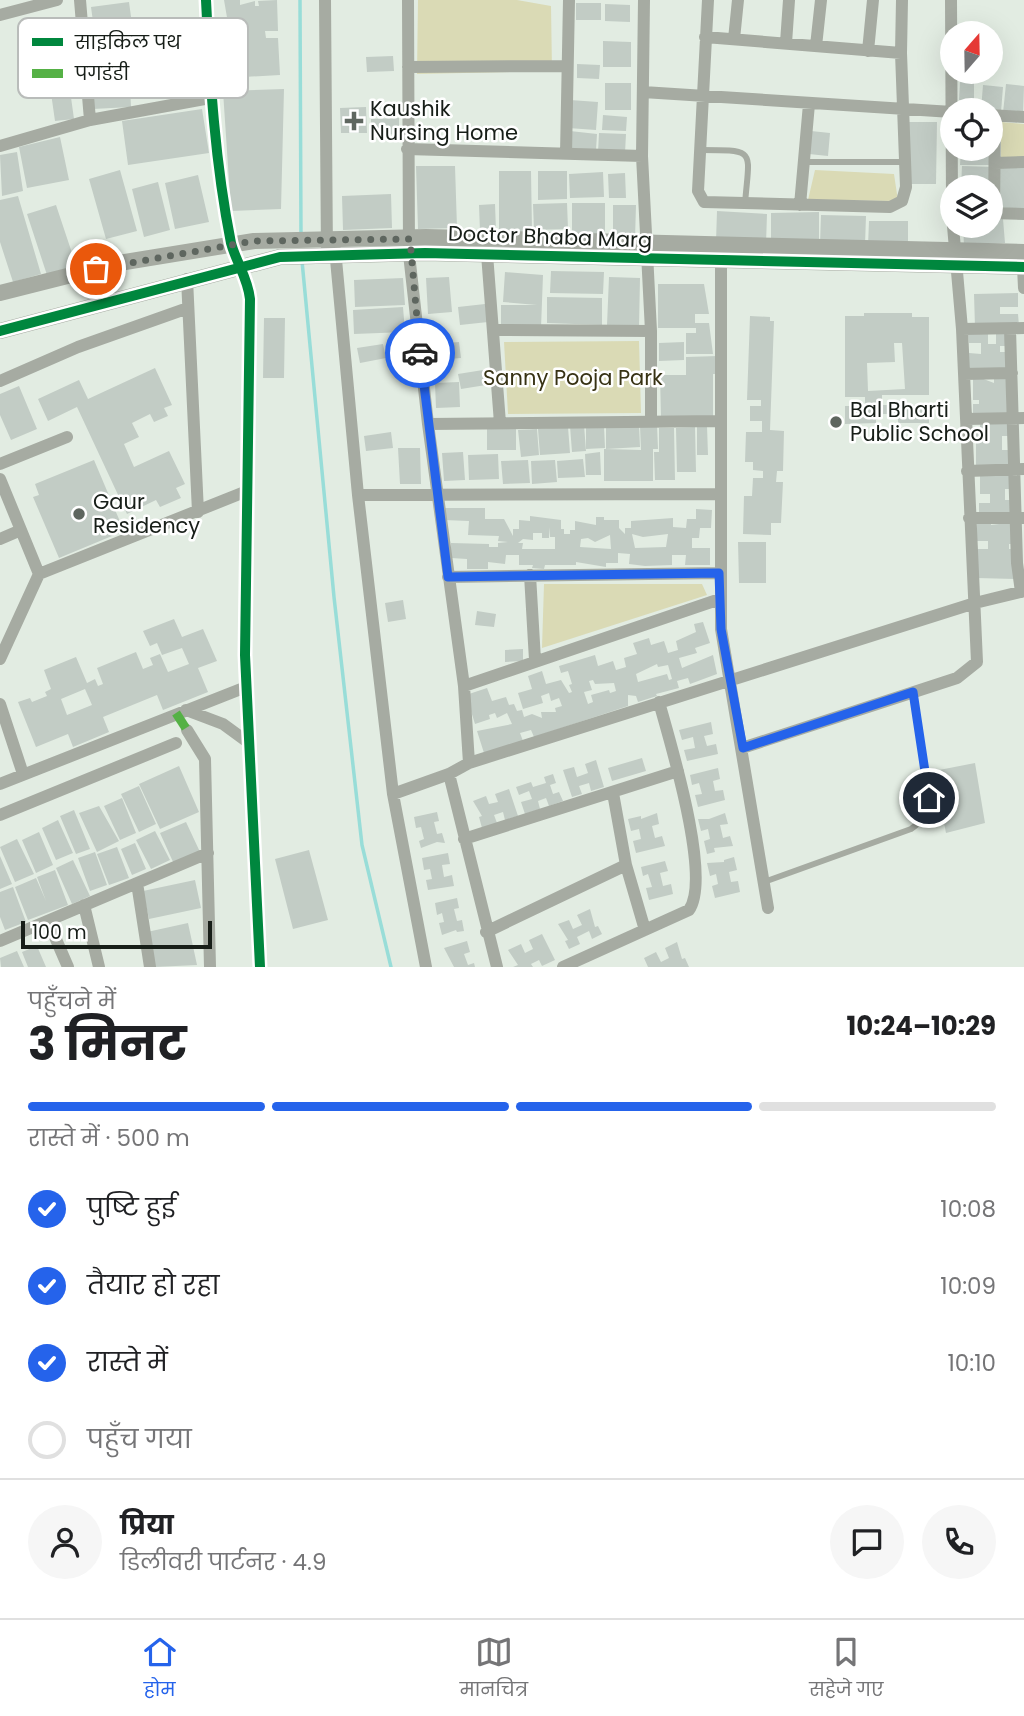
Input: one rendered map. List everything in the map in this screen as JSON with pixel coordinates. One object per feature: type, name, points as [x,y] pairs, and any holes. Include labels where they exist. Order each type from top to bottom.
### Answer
[{"type":"street","points":[[0,15],[57,0]]},
{"type":"street","points":[[80,0],[82,18]]},
{"type":"street","points":[[206,0],[207,18]]},
{"type":"street","points":[[325,0],[326,247],[393,794],[426,967]]},
{"type":"street","points":[[408,0],[407,149],[410,247],[428,424],[464,687],[469,763]]},
{"type":"street","points":[[566,154],[569,0]]},
{"type":"street","points":[[644,0],[642,156],[651,331],[651,422]]},
{"type":"street","points":[[708,0],[699,150],[700,200],[709,203],[800,205],[898,205],[905,195],[902,0]]},
{"type":"street","points":[[734,39],[738,0]]},
{"type":"street","points":[[786,43],[789,0]]},
{"type":"street","points":[[816,46],[821,0]]},
{"type":"street","points":[[869,51],[873,0]]},
{"type":"street","points":[[951,0],[951,98]]},
{"type":"street","points":[[705,37],[901,53]]},
{"type":"street","points":[[408,67],[566,66]]},
{"type":"street","points":[[643,92],[940,111]]},
{"type":"street","points":[[88,98],[90,120]]},
{"type":"street","points":[[0,146],[90,120],[210,98],[232,245],[248,283],[250,299],[246,687],[260,967]]},
{"type":"street","points":[[800,205],[809,104]]},
{"type":"street","points":[[1003,116],[1024,117]]},
{"type":"street","points":[[407,149],[642,156]]},
{"type":"street","points":[[994,175],[995,163],[1024,162]]},
{"type":"street","points":[[1003,213],[1024,214]]},
{"type":"street","points":[[743,748],[957,678],[977,662],[962,328],[954,238]]},
{"type":"street","name":"Doctor Bhaba Marg","points":[[1,289],[119,263],[232,245],[281,249],[410,247],[956,257],[1024,262]]},
{"type":"street","name":"Doctor Bhaba Marg","points":[[410,247],[487,254],[645,251],[721,260],[956,257]]},
{"type":"street","name":"Doctor Bhaba Marg","points":[[0,331],[240,267],[281,249]]},
{"type":"street","points":[[487,254],[500,423]]},
{"type":"street","points":[[721,260],[721,629],[768,908]]},
{"type":"street","points":[[1024,262],[1024,288]]},
{"type":"street","points":[[187,279],[198,512]]},
{"type":"street","points":[[0,381],[78,347],[188,308]]},
{"type":"street","points":[[962,328],[1024,328]]},
{"type":"street","points":[[393,794],[449,774],[469,763],[659,702],[975,603],[1023,592],[1018,418],[1010,329]]},
{"type":"street","points":[[493,330],[651,331]]},
{"type":"street","points":[[964,374],[1012,373]]},
{"type":"street","points":[[966,419],[1018,418]]},
{"type":"street","points":[[428,424],[722,421]]},
{"type":"street","points":[[0,464],[67,437]]},
{"type":"street","points":[[967,471],[1019,469]]},
{"type":"street","points":[[0,478],[39,574]]},
{"type":"street","points":[[0,659],[39,574],[247,491]]},
{"type":"street","points":[[358,495],[439,497],[720,494]]},
{"type":"street","points":[[969,518],[1020,518]]},
{"type":"street","points":[[0,539],[22,530]]},
{"type":"street","points":[[448,577],[719,573]]},
{"type":"street","points":[[530,575],[535,660]]},
{"type":"street","points":[[464,687],[535,660],[720,600]]},
{"type":"street","points":[[0,628],[18,621]]},
{"type":"street","points":[[0,784],[246,687]]},
{"type":"street","points":[[563,967],[690,910],[697,890],[698,874],[678,771],[659,702]]},
{"type":"street","points":[[0,704],[2,718],[23,774]]},
{"type":"street","points":[[185,710],[223,724],[249,743]]},
{"type":"street","points":[[187,730],[205,760],[210,967]]},
{"type":"street","points":[[0,816],[176,743]]},
{"type":"street","points":[[464,839],[678,771]]},
{"type":"street","points":[[449,774],[496,967]]},
{"type":"street","points":[[613,793],[626,865],[645,930]]},
{"type":"street","points":[[0,941],[208,853]]},
{"type":"street","points":[[486,932],[626,865]]},
{"type":"street","points":[[137,883],[150,967]]},
{"type":"street","points":[[85,905],[99,967]]},
{"type":"street","points":[[48,921],[68,967]]},
{"type":"lane","points":[[699,150],[738,150],[745,153],[748,161],[746,204]]},
{"type":"lane","points":[[804,162],[904,162]]},
{"type":"lane","points":[[762,883],[911,829],[928,812],[929,798],[913,692]]},
{"type":"green space","points":[[418,0],[517,0],[551,6],[552,71],[417,74]]},
{"type":"green space","points":[[1003,122],[1024,124],[1024,157],[1003,158]]},
{"type":"green space","points":[[815,170],[894,174],[898,201],[808,200]]},
{"type":"green space","name":"Sanny Pooja Park","points":[[639,341],[641,413],[508,414],[504,342]]},
{"type":"green space","points":[[544,584],[702,584],[707,595],[542,648]]},
{"type":"building","points":[[224,0],[240,0],[240,5],[255,1],[255,6],[259,6],[258,1],[277,0],[278,31],[265,31],[266,38],[278,38],[280,75],[248,77],[248,18],[227,18]]},
{"type":"building","points":[[129,2],[131,18],[92,18],[91,7]]},
{"type":"building","points":[[576,3],[601,3],[601,20],[576,20]]},
{"type":"building","points":[[605,4],[630,5],[630,22],[605,21]]},
{"type":"building","points":[[603,41],[631,42],[631,67],[603,67]]},
{"type":"building","points":[[393,56],[394,71],[367,72],[366,57]]},
{"type":"building","points":[[577,64],[600,65],[599,79],[577,78]]},
{"type":"building","points":[[605,83],[631,83],[631,110],[605,110]]},
{"type":"building","points":[[960,84],[974,84],[974,98],[959,98]]},
{"type":"building","points":[[1006,84],[1024,86],[1023,115],[1003,113]]},
{"type":"building","points":[[983,85],[1003,87],[1002,98],[982,98]]},
{"type":"building","points":[[284,89],[281,209],[231,211],[223,98],[248,98],[248,90]]},
{"type":"building","points":[[52,98],[71,98],[74,119],[55,121]]},
{"type":"building","points":[[92,98],[131,98],[131,107],[93,109]]},
{"type":"building","points":[[570,100],[598,102],[596,130],[568,128]]},
{"type":"building","points":[[366,107],[367,133],[341,133],[340,108]]},
{"type":"building","points":[[202,109],[209,153],[128,165],[122,121]]},
{"type":"building","points":[[603,115],[627,117],[626,131],[602,130]]},
{"type":"building","points":[[399,118],[399,134],[371,135],[371,119]]},
{"type":"building","points":[[909,122],[937,122],[936,184],[909,184]]},
{"type":"building","points":[[570,131],[597,134],[596,150],[568,148]]},
{"type":"building","points":[[811,131],[830,133],[828,156],[809,154]]},
{"type":"building","points":[[599,133],[626,134],[625,153],[598,152]]},
{"type":"building","points":[[60,137],[69,180],[27,188],[19,147]]},
{"type":"building","points":[[17,152],[23,191],[2,196],[0,155]]},
{"type":"building","points":[[960,161],[992,161],[992,165],[960,165]]},
{"type":"building","points":[[416,166],[455,166],[457,228],[418,229]]},
{"type":"building","points":[[962,166],[994,167],[992,175],[962,175]]},
{"type":"building","points":[[996,166],[1024,166],[1024,210],[1003,210],[1003,175],[996,175]]},
{"type":"building","points":[[120,170],[137,231],[106,239],[89,179]]},
{"type":"building","points":[[499,171],[531,171],[532,232],[499,233]]},
{"type":"building","points":[[538,171],[567,171],[567,199],[538,200]]},
{"type":"building","points":[[603,172],[604,197],[570,198],[569,174]]},
{"type":"building","points":[[625,173],[626,198],[609,198],[608,174]]},
{"type":"building","points":[[198,175],[209,222],[175,229],[165,183]]},
{"type":"building","points":[[158,182],[170,230],[144,237],[132,189]]},
{"type":"building","points":[[391,194],[392,228],[343,230],[342,196]]},
{"type":"building","points":[[18,196],[41,274],[13,282],[0,242],[0,200]]},
{"type":"building","points":[[567,203],[568,229],[534,230],[533,204]]},
{"type":"building","points":[[572,203],[605,203],[605,237],[572,237]]},
{"type":"building","points":[[495,204],[496,231],[480,231],[479,205]]},
{"type":"building","points":[[56,205],[76,265],[47,275],[27,214]]},
{"type":"building","points":[[613,205],[636,205],[635,239],[613,239]]},
{"type":"building","points":[[717,211],[767,214],[766,244],[716,242]]},
{"type":"building","points":[[819,212],[819,244],[771,245],[771,213]]},
{"type":"building","points":[[821,215],[866,216],[865,245],[820,244]]},
{"type":"building","points":[[1003,219],[1005,243],[964,245],[964,238],[1003,238]]},
{"type":"building","points":[[869,221],[908,221],[908,246],[868,246]]},
{"type":"building","points":[[551,271],[604,272],[603,294],[550,293]]},
{"type":"building","points":[[505,272],[543,275],[541,328],[501,328],[501,305],[537,305],[503,302]]},
{"type":"building","points":[[449,277],[452,312],[428,314],[426,278]]},
{"type":"building","points":[[609,277],[640,278],[639,327],[607,325]]},
{"type":"building","points":[[403,278],[405,305],[355,307],[354,280]]},
{"type":"building","points":[[658,284],[704,284],[709,314],[695,314],[695,323],[709,323],[713,354],[686,354],[686,333],[696,333],[696,328],[658,328]]},
{"type":"building","points":[[1018,293],[1018,307],[1000,307],[1000,314],[1018,314],[1019,326],[975,327],[974,294]]},
{"type":"building","points":[[547,297],[602,298],[602,325],[547,323]]},
{"type":"building","points":[[485,304],[488,322],[460,325],[458,307]]},
{"type":"building","points":[[403,307],[405,332],[354,334],[353,310]]},
{"type":"building","points":[[864,313],[912,313],[912,317],[929,317],[929,395],[882,395],[882,405],[929,405],[929,423],[898,423],[898,414],[876,414],[876,423],[845,424],[845,406],[865,406],[865,397],[845,397],[845,316],[864,316]],"holes":[[[894,343],[902,343],[905,389],[868,391],[867,363],[895,362]]]},
{"type":"building","points":[[750,316],[770,317],[770,321],[774,321],[770,430],[784,431],[783,471],[777,471],[776,482],[783,482],[781,523],[771,523],[771,535],[743,534],[744,496],[752,496],[753,478],[763,478],[763,471],[753,470],[753,462],[745,462],[746,432],[762,432],[762,421],[750,421],[750,406],[761,406],[761,400],[747,400]]},
{"type":"building","points":[[264,318],[285,318],[284,378],[263,378]]},
{"type":"building","points":[[968,333],[988,333],[988,344],[996,344],[996,334],[1007,334],[1007,346],[1000,346],[1000,352],[1007,352],[1007,371],[969,370],[969,353],[981,354],[981,343],[969,343]]},
{"type":"building","points":[[411,339],[412,357],[389,358],[388,340]]},
{"type":"building","points":[[459,342],[461,358],[437,360],[435,344]]},
{"type":"building","points":[[684,342],[684,360],[659,361],[659,343]]},
{"type":"building","points":[[383,344],[386,358],[360,363],[357,348]]},
{"type":"building","points":[[718,356],[718,374],[713,374],[713,418],[661,418],[660,375],[686,375],[686,357]]},
{"type":"building","points":[[155,368],[172,405],[164,408],[168,416],[154,422],[150,414],[132,423],[139,437],[124,444],[134,467],[169,451],[185,484],[176,488],[181,498],[160,507],[156,500],[127,514],[77,407],[48,421],[38,399],[79,380],[88,399]]},
{"type":"building","points":[[483,370],[486,385],[461,389],[458,374]]},
{"type":"building","points":[[973,375],[994,383],[994,375],[1006,375],[1007,416],[973,417],[973,404],[979,404],[979,400],[973,400]]},
{"type":"building","points":[[459,382],[460,407],[436,408],[435,383]]},
{"type":"building","points":[[19,386],[37,429],[11,440],[0,415],[0,394]]},
{"type":"building","points":[[980,422],[1008,422],[1008,436],[1002,436],[1002,450],[1011,450],[1011,466],[976,466],[976,428],[980,428]]},
{"type":"building","points":[[584,425],[586,451],[572,452],[570,426]]},
{"type":"building","points":[[639,425],[640,447],[606,449],[606,426]]},
{"type":"building","points":[[657,425],[658,449],[653,449],[653,481],[604,481],[604,449],[641,450],[640,426]]},
{"type":"building","points":[[604,426],[605,448],[586,449],[586,427]]},
{"type":"building","points":[[697,426],[707,426],[708,455],[697,455]]},
{"type":"building","points":[[568,427],[570,453],[540,455],[538,429]]},
{"type":"building","points":[[695,427],[696,472],[677,472],[676,428]]},
{"type":"building","points":[[659,428],[674,428],[675,480],[655,480],[654,452],[659,452]]},
{"type":"building","points":[[487,429],[516,429],[516,450],[487,450]]},
{"type":"building","points":[[537,429],[539,455],[521,457],[518,430]]},
{"type":"building","points":[[391,432],[393,448],[366,451],[364,436]]},
{"type":"building","points":[[398,448],[420,448],[421,484],[400,484]]},
{"type":"building","points":[[463,452],[465,480],[444,481],[442,453]]},
{"type":"building","points":[[600,452],[601,475],[586,475],[585,454]]},
{"type":"building","points":[[498,454],[499,479],[469,480],[468,455]]},
{"type":"building","points":[[583,459],[585,477],[558,478],[557,461]]},
{"type":"building","name":"Gaur Residency","points":[[94,460],[124,531],[59,558],[33,497],[39,495],[35,484]]},
{"type":"building","points":[[528,460],[530,483],[503,484],[501,461]]},
{"type":"building","points":[[555,460],[557,482],[532,484],[531,461]]},
{"type":"building","points":[[980,474],[1013,474],[1013,489],[1005,489],[1005,500],[1013,500],[1013,516],[979,515],[979,503],[990,503],[990,494],[980,494]]},
{"type":"building","points":[[445,508],[485,508],[485,519],[504,519],[513,536],[513,529],[519,529],[519,520],[530,521],[530,516],[561,520],[564,534],[575,530],[575,521],[596,525],[596,517],[604,517],[604,520],[619,520],[619,528],[625,534],[625,528],[631,528],[631,521],[673,518],[673,527],[686,528],[687,519],[696,519],[696,509],[712,510],[711,528],[700,528],[699,538],[692,538],[692,548],[710,548],[710,565],[685,565],[686,555],[672,555],[672,565],[629,564],[630,554],[618,553],[618,563],[606,563],[606,567],[576,562],[576,565],[545,565],[544,569],[532,568],[533,565],[519,565],[519,555],[506,555],[505,564],[488,562],[488,569],[467,569],[467,559],[451,558],[451,543],[489,544],[489,547],[498,547],[498,543],[508,542],[498,541],[499,536],[468,535],[469,521],[444,520]],"holes":[[[549,527],[550,537],[555,537],[555,549],[522,549],[523,543],[518,543],[523,539],[533,540],[533,533],[542,533],[542,538],[549,538]],[[632,534],[643,537],[668,534],[666,547],[635,548]],[[610,535],[611,549],[580,547],[581,539],[588,538],[595,542]]]},
{"type":"building","points":[[977,521],[991,521],[991,525],[1015,522],[1015,544],[1009,544],[1009,549],[1014,549],[1015,579],[977,578],[977,549],[988,549],[988,541],[977,541]]},
{"type":"building","points":[[738,542],[766,542],[766,583],[739,583]]},
{"type":"building","points":[[403,600],[406,619],[388,622],[385,603]]},
{"type":"building","points":[[477,611],[496,614],[494,627],[475,625]]},
{"type":"building","points":[[174,619],[182,637],[203,629],[217,661],[198,668],[208,692],[163,710],[157,695],[103,717],[109,732],[73,747],[68,734],[36,747],[18,702],[30,698],[32,702],[47,696],[45,692],[51,689],[44,670],[76,657],[87,683],[95,679],[98,686],[103,684],[97,668],[136,652],[143,669],[153,665],[150,658],[160,654],[168,672],[189,664],[182,648],[162,655],[157,643],[150,646],[143,631]],"holes":[[[85,689],[92,705],[67,715],[61,699]]]},
{"type":"building","points":[[703,622],[710,643],[695,648],[697,653],[679,658],[682,668],[713,655],[717,674],[690,684],[688,678],[677,681],[679,688],[638,702],[636,696],[628,695],[628,706],[534,737],[531,730],[520,733],[523,741],[484,753],[477,731],[512,724],[507,713],[497,718],[495,713],[489,715],[490,719],[475,724],[466,695],[487,688],[492,701],[506,697],[509,705],[514,704],[517,711],[522,710],[524,717],[532,714],[542,718],[541,712],[556,712],[555,708],[562,706],[559,698],[551,701],[549,693],[541,696],[543,703],[523,709],[518,693],[532,689],[528,676],[542,671],[546,684],[561,680],[569,693],[572,692],[569,685],[572,684],[568,671],[561,673],[559,666],[595,655],[598,666],[613,661],[616,670],[626,667],[624,658],[637,654],[633,643],[649,638],[651,645],[664,641],[668,653],[678,650],[676,641],[696,632],[694,624]],"holes":[[[657,664],[658,667],[668,665],[672,679],[669,680],[667,674],[638,682],[636,674]],[[593,680],[595,684],[614,683],[616,691],[591,695],[593,702],[588,704],[584,692],[592,690],[589,681]]]},
{"type":"building","points":[[523,649],[523,661],[505,662],[505,650]]},
{"type":"building","points":[[711,722],[713,734],[704,736],[707,746],[716,744],[718,754],[687,761],[684,750],[695,748],[693,737],[682,740],[679,730]]},
{"type":"building","points":[[642,758],[646,771],[612,781],[608,768]]},
{"type":"building","points":[[596,760],[604,787],[591,791],[589,783],[579,786],[582,794],[572,797],[563,770],[574,767],[577,777],[588,773],[585,764]]},
{"type":"building","points":[[975,763],[985,823],[946,833],[934,771]]},
{"type":"building","points":[[179,766],[199,812],[160,829],[139,784]]},
{"type":"building","points":[[718,768],[720,779],[713,781],[715,791],[723,790],[725,800],[698,807],[695,795],[702,794],[699,783],[692,785],[690,775]]},
{"type":"building","points":[[553,774],[556,783],[550,785],[553,794],[559,792],[563,801],[549,806],[546,798],[538,801],[540,809],[525,814],[521,802],[532,799],[529,791],[519,795],[516,787],[531,782],[533,787],[546,783],[544,777]]},
{"type":"building","points":[[139,786],[156,824],[139,832],[121,794]]},
{"type":"building","points":[[509,789],[518,816],[505,820],[503,812],[494,815],[497,823],[482,828],[479,817],[482,816],[473,801],[486,796],[489,804],[498,802],[495,794]]},
{"type":"building","points":[[122,798],[136,833],[120,840],[104,806]]},
{"type":"building","points":[[99,806],[119,841],[97,852],[79,813]]},
{"type":"building","points":[[74,810],[90,849],[76,854],[60,816]]},
{"type":"building","points":[[437,812],[439,821],[434,822],[437,834],[442,833],[445,843],[437,842],[421,848],[419,841],[424,839],[421,827],[416,828],[414,817]]},
{"type":"building","points":[[657,813],[659,824],[652,826],[655,838],[662,836],[665,846],[636,853],[633,841],[641,839],[639,829],[631,831],[628,819],[641,816],[641,819]]},
{"type":"building","points":[[725,813],[728,824],[720,825],[723,838],[730,836],[733,846],[714,848],[715,852],[707,854],[704,841],[710,839],[708,829],[701,831],[698,819],[709,819]]},
{"type":"building","points":[[58,820],[73,853],[56,860],[42,828]]},
{"type":"building","points":[[186,822],[200,852],[174,864],[160,833]]},
{"type":"building","points":[[155,831],[170,860],[151,869],[136,840]]},
{"type":"building","points":[[39,832],[53,865],[36,873],[22,840]]},
{"type":"building","points":[[17,839],[34,874],[15,882],[0,847]]},
{"type":"building","points":[[135,843],[146,869],[132,875],[121,849]]},
{"type":"building","points":[[117,847],[129,878],[109,885],[97,854]]},
{"type":"building","points":[[309,850],[328,920],[293,929],[275,859]]},
{"type":"building","points":[[95,852],[107,885],[90,891],[78,858]]},
{"type":"building","points":[[448,853],[450,864],[442,865],[444,877],[452,875],[454,886],[428,890],[426,880],[432,879],[430,869],[424,870],[422,858]]},
{"type":"building","points":[[0,856],[12,884],[0,889]]},
{"type":"building","points":[[734,857],[737,870],[729,872],[731,882],[738,881],[740,892],[715,898],[712,886],[718,884],[716,874],[710,876],[707,863],[724,862]]},
{"type":"building","points":[[73,860],[90,896],[72,904],[56,868]]},
{"type":"building","points":[[665,861],[668,871],[660,873],[663,886],[671,884],[673,894],[649,900],[646,888],[652,887],[648,874],[643,876],[641,867]]},
{"type":"building","points":[[55,870],[68,905],[28,920],[15,887],[36,878],[46,901],[37,877]]},
{"type":"building","points":[[195,880],[201,908],[149,919],[143,891]]},
{"type":"building","points":[[13,887],[26,922],[5,930],[0,917],[0,892]]},
{"type":"building","points":[[457,898],[459,908],[454,909],[457,921],[462,920],[464,931],[456,930],[442,935],[439,923],[444,922],[442,913],[437,915],[435,903]]},
{"type":"building","points":[[590,909],[595,927],[598,926],[602,934],[592,939],[589,931],[577,937],[580,944],[569,949],[565,941],[568,940],[558,924],[569,920],[573,929],[582,925],[577,915]]},
{"type":"building","points":[[188,923],[197,965],[154,967],[147,932]]},
{"type":"building","points":[[542,934],[555,960],[542,966],[539,960],[531,964],[533,967],[513,967],[518,965],[508,950],[521,944],[525,953],[533,949],[529,940]]},
{"type":"building","points":[[467,941],[470,952],[464,954],[468,965],[474,963],[475,967],[454,967],[444,948]]},
{"type":"building","points":[[677,942],[682,959],[685,958],[689,967],[648,967],[644,958],[656,952],[661,962],[669,958],[665,948]]},
{"type":"building","points":[[37,946],[46,967],[28,967],[22,952]]},
{"type":"building","points":[[17,951],[24,967],[1,967],[0,958]]},
{"type":"waterway","points":[[300,0],[301,236]]},
{"type":"waterway","points":[[302,261],[334,597],[362,845],[391,967]]},
{"type":"marked path","points":[[176,713],[187,730]]},
{"type":"cycle path","points":[[206,0],[207,18]]},
{"type":"cycle path","points":[[212,98],[231,243],[250,299],[245,655],[260,967]]},
{"type":"cycle path","points":[[0,331],[280,257],[425,253],[1024,267]]},
{"type":"way so far","points":[[96,269],[254,241],[410,239],[420,353]]},
{"type":"place","name":"Kaushik Nursing Home","points":[[354,121]]},
{"type":"place","name":"Bal Bharti Public School","points":[[836,422]]},
{"type":"place","name":"Gaur Residency","points":[[79,514]]},
{"type":"route","points":[[420,353],[448,577],[719,573],[721,629],[743,748],[913,692],[929,798]]}]
